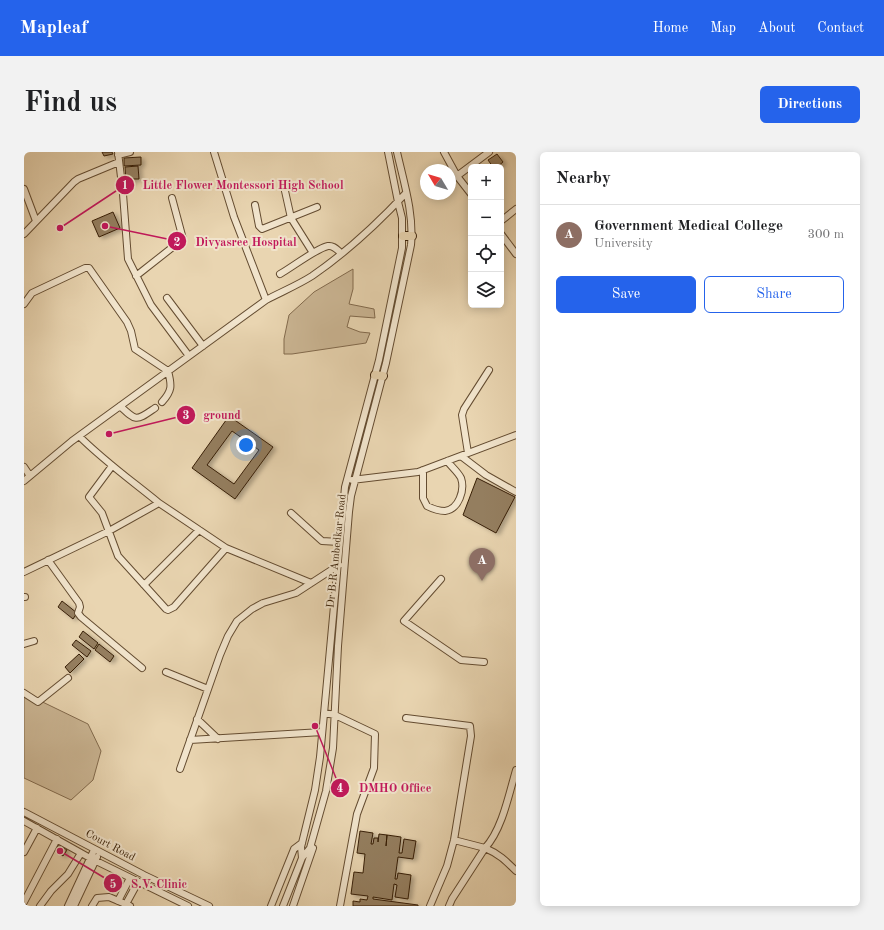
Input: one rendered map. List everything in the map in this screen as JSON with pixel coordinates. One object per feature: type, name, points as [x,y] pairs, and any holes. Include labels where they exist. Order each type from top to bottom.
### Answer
[{"type":"main road","points":[[403,236],[412,236]]},
{"type":"street","points":[[130,152],[118,154],[128,259],[151,305],[189,356]]},
{"type":"street","points":[[214,152],[234,216],[266,300]]},
{"type":"street","name":"Dr B.R Ambedkar Road","points":[[301,861],[302,843],[315,790],[322,732],[343,502],[347,480],[379,375],[402,248],[402,218],[388,152]]},
{"type":"street","name":"Dr B.R Ambedkar Road","points":[[283,906],[301,861],[311,845],[326,791],[331,762],[335,715],[338,646],[349,512],[379,375],[411,245],[411,216],[398,152]]},
{"type":"street","points":[[444,152],[457,176],[468,190]]},
{"type":"street","points":[[457,176],[489,152]]},
{"type":"street","points":[[24,234],[74,182],[119,162]]},
{"type":"street","points":[[24,189],[36,221]]},
{"type":"street","points":[[285,191],[291,218],[313,253]]},
{"type":"street","points":[[24,481],[79,436],[266,300],[312,276],[378,222],[406,193]]},
{"type":"street","points":[[136,276],[183,240],[172,198]]},
{"type":"street","points":[[255,205],[259,226],[262,229],[317,208]]},
{"type":"street","points":[[504,219],[516,209]]},
{"type":"street","points":[[502,236],[516,254]]},
{"type":"street","points":[[280,274],[313,253],[328,246],[334,246],[341,253]]},
{"type":"street","points":[[24,304],[32,293],[85,268],[88,268],[128,322],[135,349],[168,371],[171,385],[170,391],[162,402]]},
{"type":"street","points":[[167,298],[203,346]]},
{"type":"street","points":[[468,453],[462,415],[464,409],[489,370]]},
{"type":"street","points":[[120,406],[132,417],[138,419],[155,408]]},
{"type":"street","points":[[347,480],[418,472],[516,435]]},
{"type":"street","points":[[79,436],[112,466],[159,503],[226,548],[311,583]]},
{"type":"street","points":[[461,456],[486,475],[516,492]]},
{"type":"street","points":[[423,470],[423,498],[427,506],[437,511],[447,511],[457,504],[461,497],[463,487],[460,477],[447,461]]},
{"type":"street","points":[[112,466],[89,497],[102,513],[110,531],[114,551],[166,609],[171,610],[226,548]]},
{"type":"street","points":[[24,467],[30,476]]},
{"type":"street","points":[[24,572],[110,531],[159,503]]},
{"type":"street","points":[[291,513],[322,541],[339,542]]},
{"type":"street","points":[[144,585],[200,530]]},
{"type":"street","points":[[48,560],[80,605],[78,614],[80,618],[142,668]]},
{"type":"street","points":[[180,769],[228,636],[238,622],[252,609],[263,603],[296,593],[337,565],[344,564]]},
{"type":"street","points":[[441,579],[404,621],[461,660],[484,662]]},
{"type":"street","points":[[24,644],[34,641]]},
{"type":"street","points":[[166,672],[208,689]]},
{"type":"street","points":[[24,693],[38,702],[68,678]]},
{"type":"street","points":[[324,713],[335,715],[375,734],[374,768],[357,814],[340,906]]},
{"type":"street","points":[[406,718],[470,726],[471,736],[454,840],[447,866],[430,906]]},
{"type":"street","points":[[197,719],[218,739]]},
{"type":"street","points":[[190,740],[322,732]]},
{"type":"street","points":[[449,906],[452,899],[490,842],[506,805],[516,770]]},
{"type":"street","name":"Court Road","points":[[24,812],[144,875],[209,906]]},
{"type":"street","name":"Court Road","points":[[24,821],[93,860],[188,906]]},
{"type":"street","points":[[24,852],[37,828]]},
{"type":"street","points":[[24,902],[56,839]]},
{"type":"street","points":[[454,840],[496,852],[516,872]]},
{"type":"street","points":[[271,906],[294,849],[302,843]]},
{"type":"street","points":[[293,906],[313,848],[311,845]]},
{"type":"street","points":[[74,906],[97,851]]},
{"type":"street","points":[[40,906],[51,891],[68,874],[81,853]]},
{"type":"street","points":[[68,906],[93,860]]},
{"type":"street","points":[[118,901],[130,878]]},
{"type":"street","points":[[92,906],[97,898],[109,897],[128,905],[138,882]]},
{"type":"shaded area","points":[[353,269],[353,289],[349,304],[374,309],[375,318],[350,316],[347,327],[360,332],[370,333],[366,343],[284,354],[284,339],[289,315],[314,292]]},
{"type":"shaded area","points":[[24,693],[88,724],[101,751],[93,780],[71,800],[24,778]]},
{"type":"building","points":[[102,152],[112,152],[113,154],[104,156]]},
{"type":"building","points":[[497,154],[503,162],[501,164],[491,164],[488,160]]},
{"type":"building","points":[[141,157],[141,165],[124,166],[124,158]]},
{"type":"building","points":[[138,166],[139,179],[132,179],[132,183],[126,183],[125,167]]},
{"type":"building","points":[[113,212],[120,228],[99,237],[92,221]]},
{"type":"building","points":[[229,416],[273,447],[235,499],[192,468]],"holes":[[[232,431],[259,450],[234,484],[207,465]]]},
{"type":"building","points":[[477,478],[515,497],[496,533],[463,515]]},
{"type":"building","points":[[62,601],[77,613],[73,619],[58,607]]},
{"type":"building","points":[[83,631],[98,643],[94,649],[79,637]]},
{"type":"building","points":[[76,640],[91,651],[87,657],[72,645]]},
{"type":"building","points":[[99,644],[114,656],[110,662],[95,650]]},
{"type":"building","points":[[79,654],[84,659],[70,673],[65,667]]},
{"type":"building","points":[[360,831],[373,833],[371,844],[373,844],[374,838],[378,838],[378,842],[379,834],[401,837],[399,853],[402,853],[404,839],[416,841],[413,859],[398,857],[395,879],[397,879],[398,873],[411,875],[408,899],[395,897],[397,885],[394,884],[392,900],[373,897],[373,899],[418,906],[353,906],[353,901],[360,902],[360,899],[367,900],[368,896],[351,894],[354,872],[363,873],[365,854],[357,853]]},
{"type":"building","points":[[59,844],[67,850],[63,856],[55,850]]},
{"type":"place","name":"Divyasree Hospital","points":[[105,226]]},
{"type":"place","name":"Little Flower Montessori High School","points":[[60,228]]},
{"type":"place","name":"ground","points":[[109,434]]},
{"type":"place","name":"Government Medical College","points":[[482,581]]},
{"type":"place","name":"DMHO Office","points":[[315,726]]},
{"type":"place","name":"S.V. Clinic","points":[[60,851]]}]
